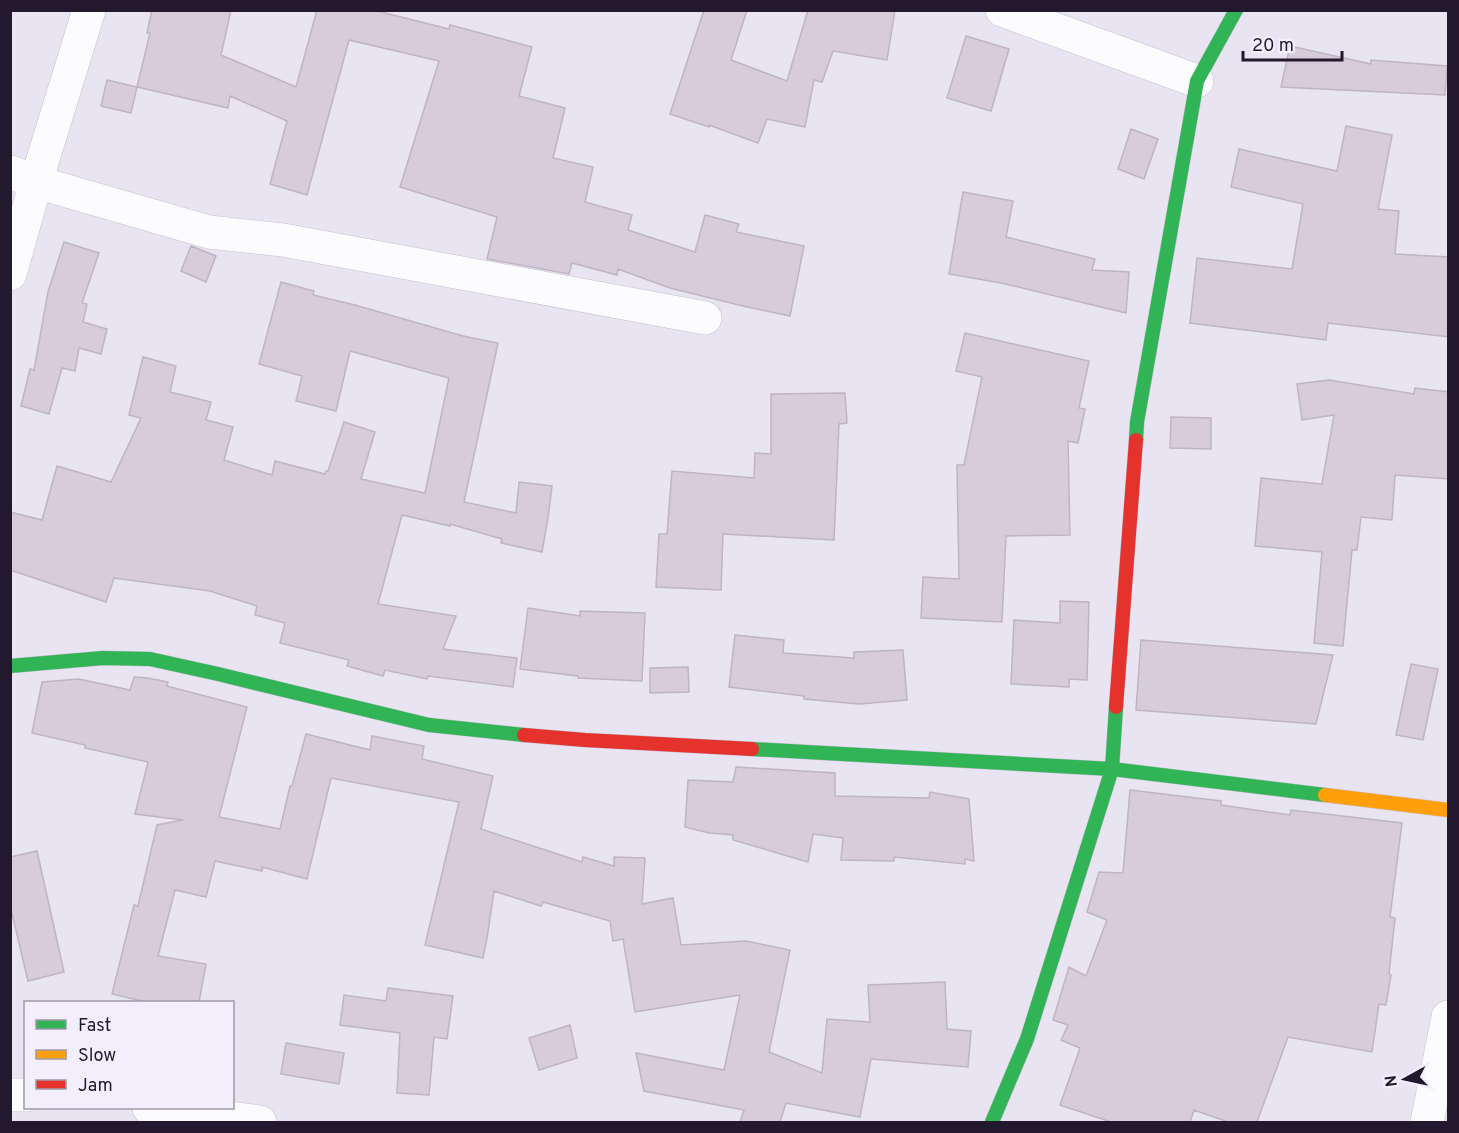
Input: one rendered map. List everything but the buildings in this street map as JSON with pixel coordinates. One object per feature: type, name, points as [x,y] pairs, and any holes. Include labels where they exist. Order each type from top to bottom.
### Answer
[{"type":"street","points":[[10,274],[23,177],[89,10]]},
{"type":"street","points":[[1002,10],[1197,81]]},
{"type":"street","points":[[992,1122],[1027,1039],[1112,768],[1137,422],[1197,81],[1236,10]]},
{"type":"street","points":[[23,177],[209,232],[282,240],[705,318]]},
{"type":"street","points":[[10,666],[103,658],[150,660],[429,725],[486,732],[597,741],[1112,768],[1449,810]]},
{"type":"street","points":[[1427,1122],[1449,1017]]},
{"type":"street","points":[[164,1109],[260,1122]]},
{"type":"traffic: fast","points":[[1136,440],[1137,422],[1197,81],[1236,10]]},
{"type":"traffic: fast","points":[[10,666],[103,658],[150,659],[429,725],[524,735]]},
{"type":"traffic: fast","points":[[992,1122],[1027,1039],[1112,769],[1116,707]]},
{"type":"traffic: fast","points":[[752,749],[1112,769],[1325,795]]},
{"type":"traffic: slow","points":[[1325,795],[1448,810]]},
{"type":"traffic: jam","points":[[1116,707],[1136,440]]},
{"type":"traffic: jam","points":[[524,735],[752,749]]}]
